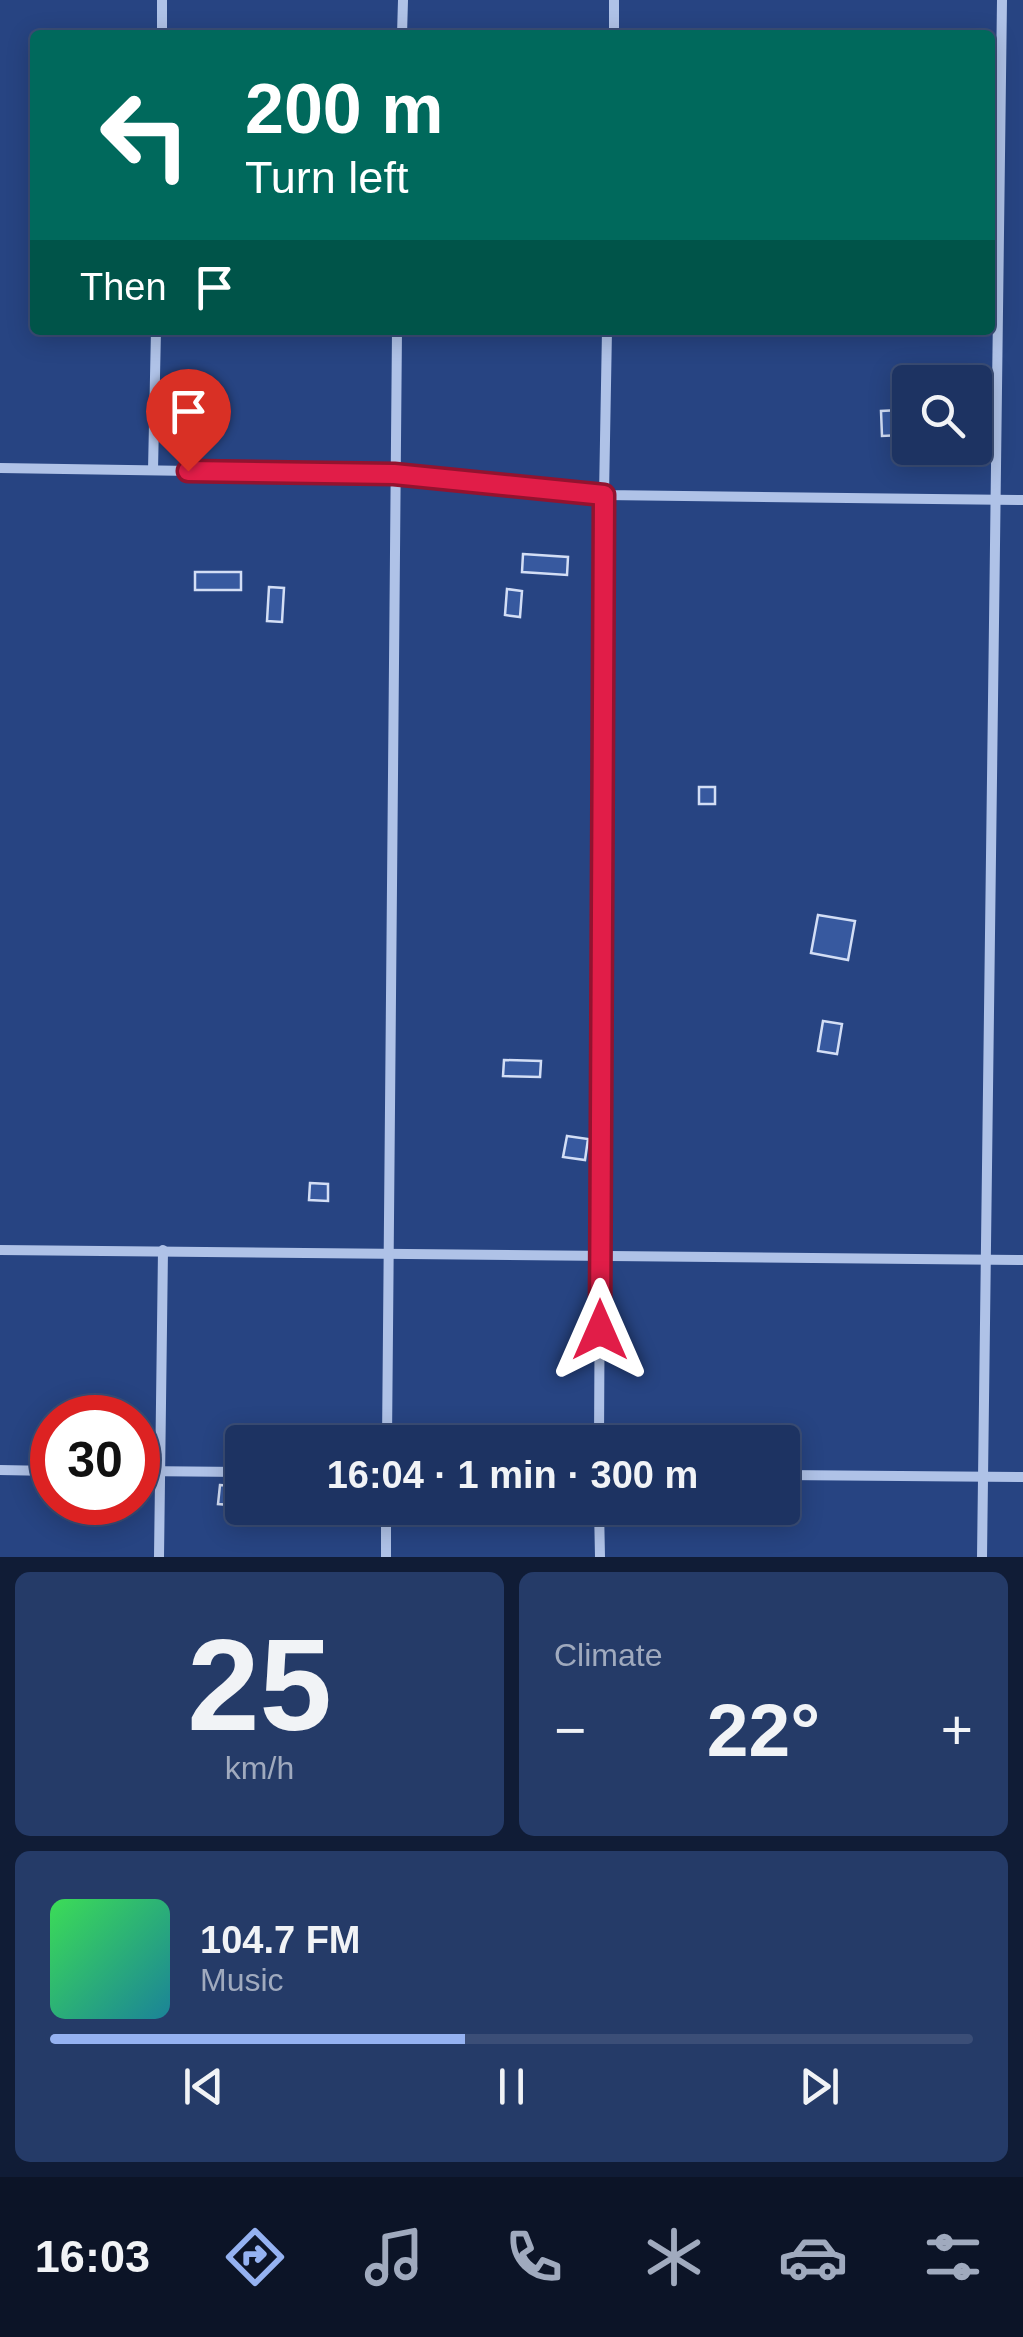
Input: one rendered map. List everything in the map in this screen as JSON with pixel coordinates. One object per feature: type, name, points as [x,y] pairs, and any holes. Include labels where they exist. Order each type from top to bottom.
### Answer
[{"type":"street","points":[[162,0],[162,30]]},
{"type":"street","points":[[402,30],[403,0]]},
{"type":"street","points":[[614,0],[614,30]]},
{"type":"street","points":[[982,1557],[1002,0]]},
{"type":"street","points":[[153,470],[156,335]]},
{"type":"street","points":[[387,1425],[397,335]]},
{"type":"street","points":[[599,1425],[607,335]]},
{"type":"street","points":[[0,468],[394,474],[604,495],[1023,500]]},
{"type":"street","points":[[0,1250],[1023,1260]]},
{"type":"street","points":[[163,1250],[160,1472],[225,1472]]},
{"type":"street","points":[[0,1470],[30,1471]]},
{"type":"street","points":[[800,1475],[1023,1477]]},
{"type":"street","points":[[158,1557],[159,1525]]},
{"type":"street","points":[[386,1525],[386,1557]]},
{"type":"street","points":[[599,1525],[600,1557]]},
{"type":"building","points":[[892,410],[892,435],[882,436],[881,411]]},
{"type":"building","points":[[523,554],[568,557],[567,575],[522,572]]},
{"type":"building","points":[[195,572],[241,572],[241,590],[195,590]]},
{"type":"building","points":[[269,587],[284,588],[282,622],[267,621]]},
{"type":"building","points":[[507,589],[522,591],[520,617],[505,615]]},
{"type":"building","points":[[699,787],[715,787],[715,804],[699,804]]},
{"type":"building","points":[[818,915],[855,921],[848,960],[811,953]]},
{"type":"building","points":[[823,1021],[842,1024],[837,1054],[818,1051]]},
{"type":"building","points":[[504,1060],[541,1061],[540,1077],[503,1076]]},
{"type":"building","points":[[567,1136],[588,1139],[585,1160],[563,1157]]},
{"type":"building","points":[[310,1183],[328,1184],[328,1201],[309,1200]]},
{"type":"building","points":[[220,1485],[225,1485],[225,1505],[218,1504]]},
{"type":"route","points":[[188,471],[394,474],[604,495],[600,1330]]}]
